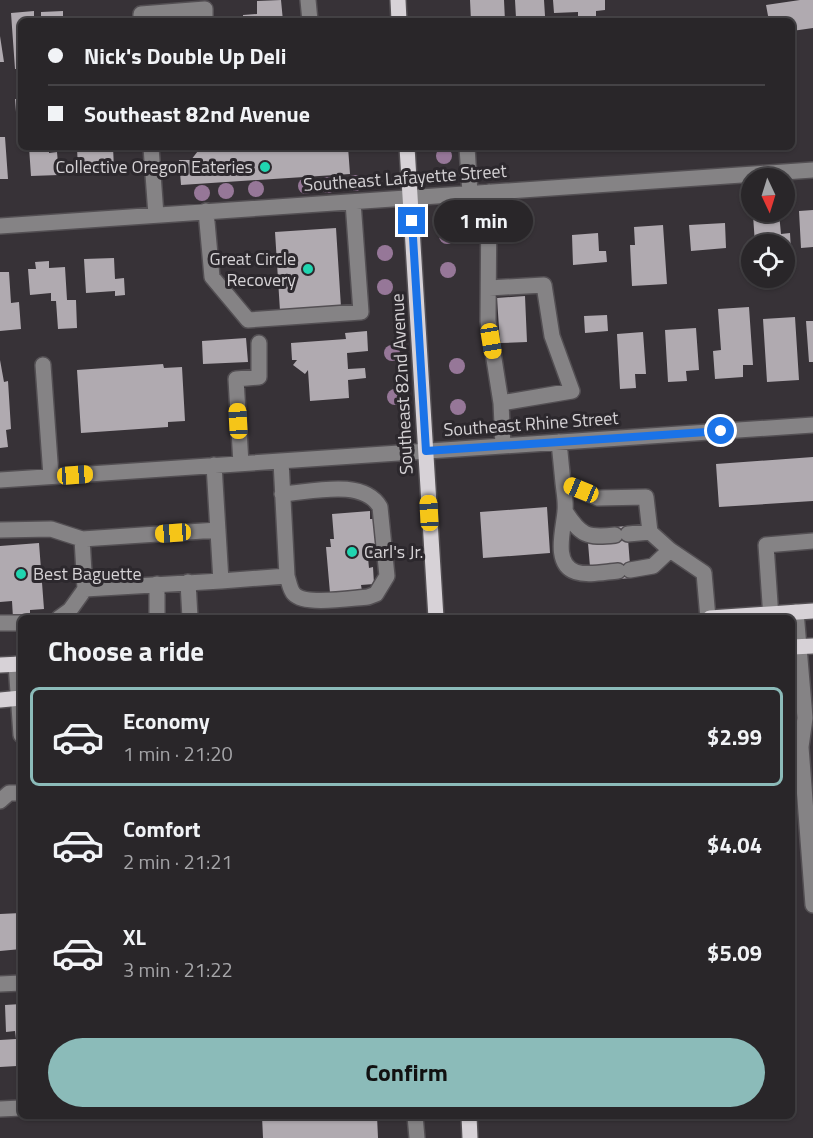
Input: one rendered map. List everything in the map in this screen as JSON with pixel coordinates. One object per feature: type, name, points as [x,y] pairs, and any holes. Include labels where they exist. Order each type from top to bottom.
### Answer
[{"type":"main road","points":[[398,0],[399,18]]},
{"type":"main road","name":"Southeast 82nd Avenue","points":[[407,150],[436,615]]},
{"type":"main road","points":[[777,615],[813,611]]},
{"type":"main road","points":[[0,700],[18,698]]},
{"type":"main road","points":[[469,1119],[470,1138]]},
{"type":"street","points":[[308,0],[310,18]]},
{"type":"street","points":[[141,18],[141,14],[205,10]]},
{"type":"street","points":[[151,150],[156,215]]},
{"type":"street","points":[[467,150],[470,193]]},
{"type":"street","name":"Southeast Lafayette Street","points":[[0,226],[813,170]]},
{"type":"street","points":[[489,192],[488,321],[501,403],[503,446]]},
{"type":"street","points":[[206,211],[212,277],[248,320],[361,312],[353,201]]},
{"type":"street","points":[[489,288],[544,285],[552,336],[572,391],[501,403]]},
{"type":"street","points":[[241,464],[236,379],[259,377],[259,343]]},
{"type":"street","points":[[43,365],[51,477]]},
{"type":"street","name":"Southeast Rhine Street","points":[[0,480],[813,425]]},
{"type":"street","points":[[559,442],[565,511],[561,531],[563,558],[568,567],[576,572],[588,573],[653,566],[670,550]]},
{"type":"street","points":[[281,461],[282,494],[287,576],[292,593],[300,598],[316,600],[368,597],[376,594],[387,576],[380,507],[375,498],[365,492],[347,490],[282,494]]},
{"type":"street","points":[[214,465],[221,581]]},
{"type":"street","points":[[563,483],[598,498],[646,497],[650,532],[670,550],[704,573],[709,615]]},
{"type":"street","points":[[565,511],[576,528],[591,537],[650,532]]},
{"type":"street","points":[[0,530],[51,529],[82,539],[218,530]]},
{"type":"street","points":[[63,615],[70,610],[85,589],[82,539]]},
{"type":"street","points":[[771,615],[766,545],[813,540]]},
{"type":"street","points":[[85,589],[287,576]]},
{"type":"street","points":[[189,582],[190,615]]},
{"type":"street","points":[[157,584],[157,615]]},
{"type":"street","points":[[796,612],[801,646],[805,718],[801,747],[813,904]]},
{"type":"street","points":[[0,623],[18,623]]},
{"type":"street","points":[[12,664],[18,690]]},
{"type":"street","points":[[0,801],[9,793],[18,793]]},
{"type":"street","points":[[0,984],[18,983]]},
{"type":"street","points":[[0,1109],[18,1108]]},
{"type":"street","points":[[416,1119],[417,1138]]},
{"type":"building","points":[[281,0],[283,18],[243,18],[243,15],[257,14],[257,1]]},
{"type":"building","points":[[470,0],[504,0],[505,18],[471,18]]},
{"type":"building","points":[[515,0],[544,0],[545,16],[516,18]]},
{"type":"building","points":[[553,0],[605,0],[605,10],[596,11],[596,18],[578,18],[578,12],[554,13]]},
{"type":"building","points":[[813,0],[813,28],[795,31],[795,18],[768,18],[766,5]]},
{"type":"building","points":[[34,11],[34,18],[18,18],[18,69],[15,69],[11,13]]},
{"type":"building","points":[[63,11],[63,18],[41,18],[41,12]]},
{"type":"building","points":[[0,36],[4,62],[0,62]]},
{"type":"building","points":[[15,99],[18,99],[17,125]]},
{"type":"building","points":[[0,137],[5,137],[8,179],[0,179]]},
{"type":"building","points":[[29,150],[57,152],[59,175],[31,176]]},
{"type":"building","points":[[77,150],[113,150],[114,169],[78,171]]},
{"type":"building","name":"Collective Oregon Eateries","points":[[199,150],[348,150],[350,174],[181,185],[179,160],[191,160]]},
{"type":"building","points":[[813,210],[813,247],[801,248],[799,211]]},
{"type":"building","points":[[753,222],[780,222],[781,234],[754,234]]},
{"type":"building","points":[[725,223],[726,248],[691,251],[689,225]]},
{"type":"building","points":[[663,225],[667,284],[632,286],[630,245],[635,245],[634,227]]},
{"type":"building","name":"Great Circle Recovery","points":[[336,228],[341,307],[280,311],[275,232]]},
{"type":"building","points":[[598,233],[599,251],[606,251],[607,262],[573,265],[572,235]]},
{"type":"building","points":[[114,258],[115,279],[124,278],[125,295],[115,296],[115,291],[86,293],[84,259]]},
{"type":"building","points":[[49,261],[49,268],[65,267],[67,300],[76,300],[77,328],[58,329],[56,301],[51,301],[51,293],[30,295],[28,269],[36,269],[35,262]]},
{"type":"building","points":[[0,272],[9,272],[11,303],[19,302],[21,329],[0,331]]},
{"type":"building","points":[[525,296],[527,342],[500,343],[497,298]]},
{"type":"building","points":[[749,307],[753,365],[743,365],[743,377],[715,379],[713,351],[721,350],[718,309]]},
{"type":"building","points":[[607,315],[608,331],[585,333],[584,316]]},
{"type":"building","points":[[795,317],[799,380],[767,382],[763,319]]},
{"type":"building","points":[[806,321],[813,321],[813,362],[809,362]]},
{"type":"building","points":[[696,328],[699,370],[686,371],[687,381],[668,382],[665,330]]},
{"type":"building","points":[[367,331],[368,351],[347,353],[348,369],[365,368],[366,378],[348,380],[349,398],[310,401],[308,370],[305,374],[293,365],[297,360],[292,360],[291,343],[346,339],[345,333]]},
{"type":"building","points":[[643,332],[646,374],[635,374],[636,388],[620,389],[617,334]]},
{"type":"building","points":[[246,338],[248,362],[203,364],[202,341]]},
{"type":"building","points":[[0,360],[4,382],[8,381],[11,429],[6,430],[8,447],[0,448]]},
{"type":"building","points":[[163,364],[164,368],[182,367],[185,421],[168,422],[168,427],[81,433],[77,370]]},
{"type":"building","points":[[813,457],[813,501],[719,507],[716,464]]},
{"type":"building","points":[[547,507],[550,553],[483,558],[480,512]]},
{"type":"building","name":"Carl's Jr.","points":[[370,511],[370,519],[375,519],[378,557],[368,558],[369,568],[373,567],[374,584],[361,585],[362,591],[330,593],[326,547],[331,547],[330,539],[334,539],[332,514]]},
{"type":"building","points":[[627,526],[631,578],[619,579],[618,566],[590,567],[588,543],[616,541],[615,527]]},
{"type":"building","name":"Best Baguette","points":[[39,543],[44,609],[30,610],[30,615],[18,615],[18,618],[13,618],[12,601],[0,602],[0,546]]},
{"type":"building","points":[[18,913],[18,949],[0,951],[0,914]]},
{"type":"building","points":[[18,1004],[17,1066],[0,1067],[0,1040],[16,1039],[15,1031],[6,1032],[5,1005]]},
{"type":"building","points":[[262,1119],[377,1119],[378,1138],[263,1138]]},
{"type":"place","name":"Collective Oregon Eateries","points":[[265,167]]},
{"type":"place","name":"Great Circle Recovery","points":[[308,269]]},
{"type":"place","name":"Carl's Jr.","points":[[352,552]]},
{"type":"place","name":"Best Baguette","points":[[21,574]]},
{"type":"route","points":[[412,221],[426,451],[721,431]]}]
